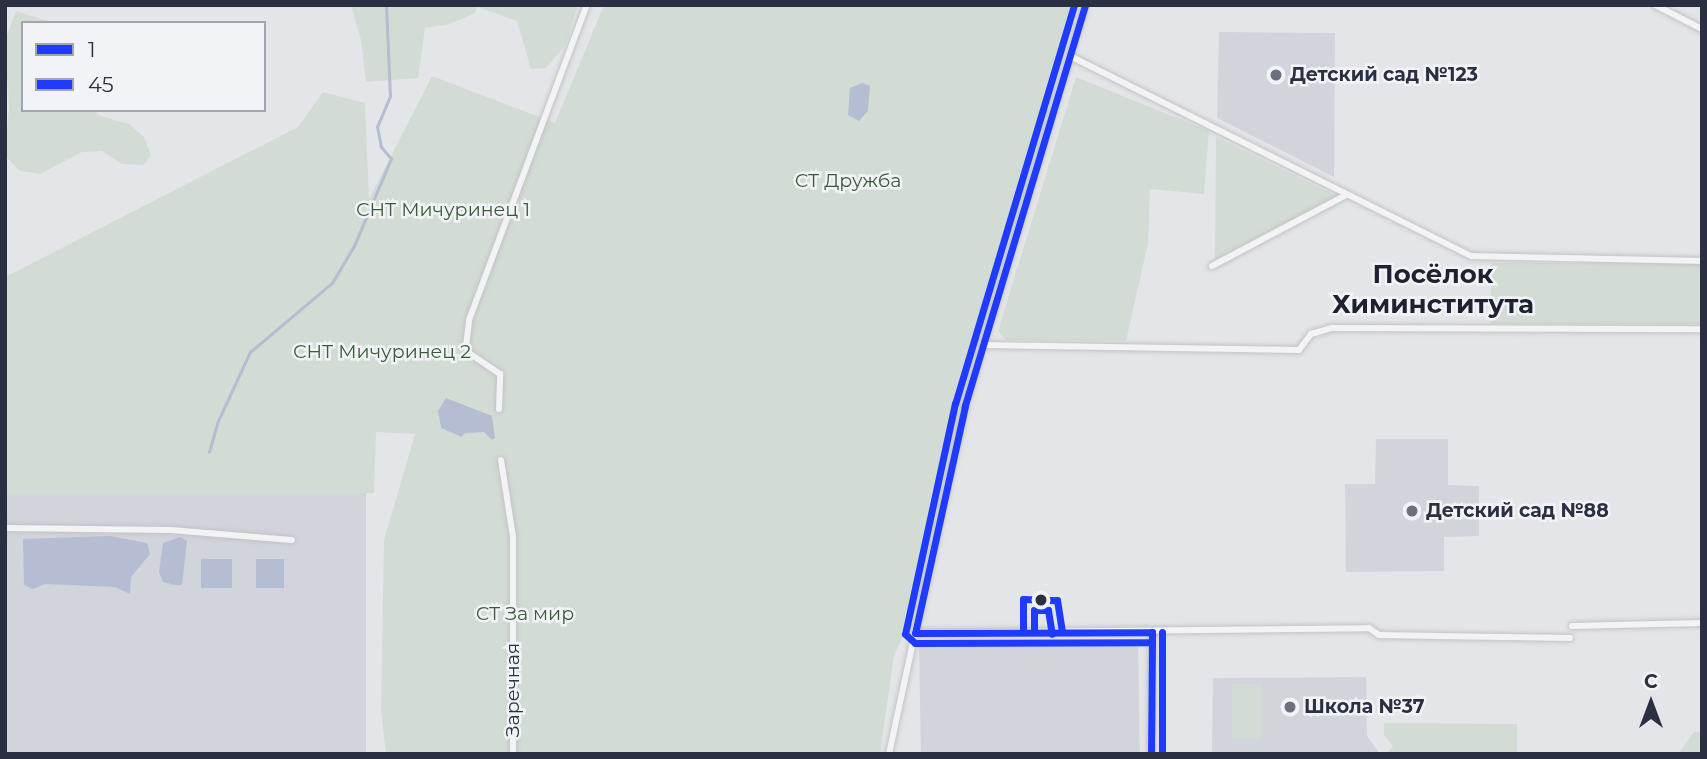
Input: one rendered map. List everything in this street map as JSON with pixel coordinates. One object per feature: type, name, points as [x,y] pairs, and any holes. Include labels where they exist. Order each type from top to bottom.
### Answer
[{"type":"street","points":[[499,409],[500,374],[466,346],[477,300],[587,5]]},
{"type":"street","points":[[889,754],[965,405],[1085,5]]},
{"type":"street","points":[[1655,5],[1702,30]]},
{"type":"street","points":[[1070,56],[1472,256],[1702,261]]},
{"type":"street","points":[[1212,266],[1346,195]]},
{"type":"street","points":[[983,345],[1299,350],[1311,334],[1332,328],[1702,329]]},
{"type":"street","name":"Заречная","points":[[501,460],[513,537],[513,754]]},
{"type":"street","points":[[5,528],[171,530],[292,540]]},
{"type":"street","points":[[1572,626],[1702,623]]},
{"type":"street","points":[[915,633],[1369,628],[1379,635],[1570,638]]},
{"type":"street","points":[[1151,754],[1152,632]]},
{"type":"shaded area","name":"Детский сад №123","points":[[1219,32],[1335,33],[1334,177],[1217,118]]},
{"type":"shaded area","name":"Детский сад №88","points":[[1376,439],[1448,439],[1448,485],[1479,486],[1479,536],[1444,537],[1444,571],[1346,572],[1345,484],[1375,484]]},
{"type":"shaded area","points":[[5,493],[366,493],[366,754],[5,754]]},
{"type":"shaded area","points":[[1138,642],[1140,754],[921,754],[919,646]]},
{"type":"shaded area","name":"Школа №37","points":[[1366,677],[1367,736],[1380,754],[1212,754],[1213,678]]},
{"type":"green space","points":[[351,5],[578,5],[566,44],[546,68],[531,69],[517,21],[477,7],[475,13],[450,24],[425,28],[418,78],[366,82],[361,40]]},
{"type":"green space","points":[[604,5],[1077,5],[1025,207],[966,400],[925,591],[894,655],[880,754],[386,754],[381,710],[384,540],[415,434],[376,432],[374,493],[5,493],[5,277],[298,127],[323,92],[365,103],[369,199],[432,76],[555,123]]},
{"type":"green space","points":[[16,11],[48,21],[21,21],[21,112],[97,112],[100,116],[129,124],[144,137],[151,155],[144,165],[122,164],[102,151],[82,152],[40,174],[20,171],[5,156],[9,106],[5,40]]},
{"type":"green space","points":[[1076,77],[1209,131],[1204,194],[1150,189],[1148,243],[1126,341],[1006,340],[998,331]]},
{"type":"green space","points":[[1216,137],[1336,196],[1215,260]]},
{"type":"green space","points":[[1491,263],[1702,263],[1702,324],[1491,324]]},
{"type":"green space","points":[[1232,684],[1261,684],[1261,739],[1232,739]]},
{"type":"green space","points":[[1384,723],[1517,724],[1517,754],[1386,754],[1393,746],[1384,735]]},
{"type":"green space","points":[[1694,732],[1702,732],[1702,754],[1678,754]]},
{"type":"water","points":[[862,83],[870,86],[868,111],[859,121],[848,115],[850,88]]},
{"type":"water","points":[[446,398],[492,416],[495,438],[492,440],[484,432],[465,433],[462,437],[441,428],[438,411]]},
{"type":"water","points":[[110,536],[147,543],[150,554],[131,577],[130,594],[115,587],[45,584],[33,589],[24,585],[23,539]]},
{"type":"water","points":[[180,537],[187,541],[182,585],[175,585],[163,582],[159,572],[163,543]]},
{"type":"water","points":[[201,559],[232,559],[232,588],[201,588]]},
{"type":"water","points":[[256,559],[284,559],[284,588],[256,588]]},
{"type":"waterway","points":[[209,452],[218,421],[250,352],[332,283],[354,246],[391,159],[381,147],[377,127],[390,97],[386,5]]},
{"type":"transit line","name":"45","points":[[1074,5],[955,403],[905,634],[915,643],[1152,642]]},
{"type":"transit line","name":"1","points":[[1085,5],[965,406],[915,633],[1152,632]]},
{"type":"transit line","name":"1","points":[[1023,632],[1023,599],[1057,600],[1062,632]]},
{"type":"transit line","name":"45","points":[[1034,632],[1034,610],[1048,610],[1052,634]]},
{"type":"transit line","name":"1","points":[[1151,754],[1152,632]]},
{"type":"transit line","name":"45","points":[[1162,632],[1162,754]]},
{"type":"place","name":"Детский сад №123","points":[[1276,75]]},
{"type":"place","name":"Детский сад №88","points":[[1412,511]]},
{"type":"place","name":"Школа №37","points":[[1290,707]]},
{"type":"district","name":"Посёлок Химинститута","points":[[1433,290]]},
{"type":"park label","name":"СТ Дружба","points":[[848,181]]},
{"type":"park label","name":"СНТ Мичуринец 1","points":[[443,210]]},
{"type":"park label","name":"СНТ Мичуринец 2","points":[[382,352]]},
{"type":"park label","name":"СТ За мир","points":[[525,614]]}]
